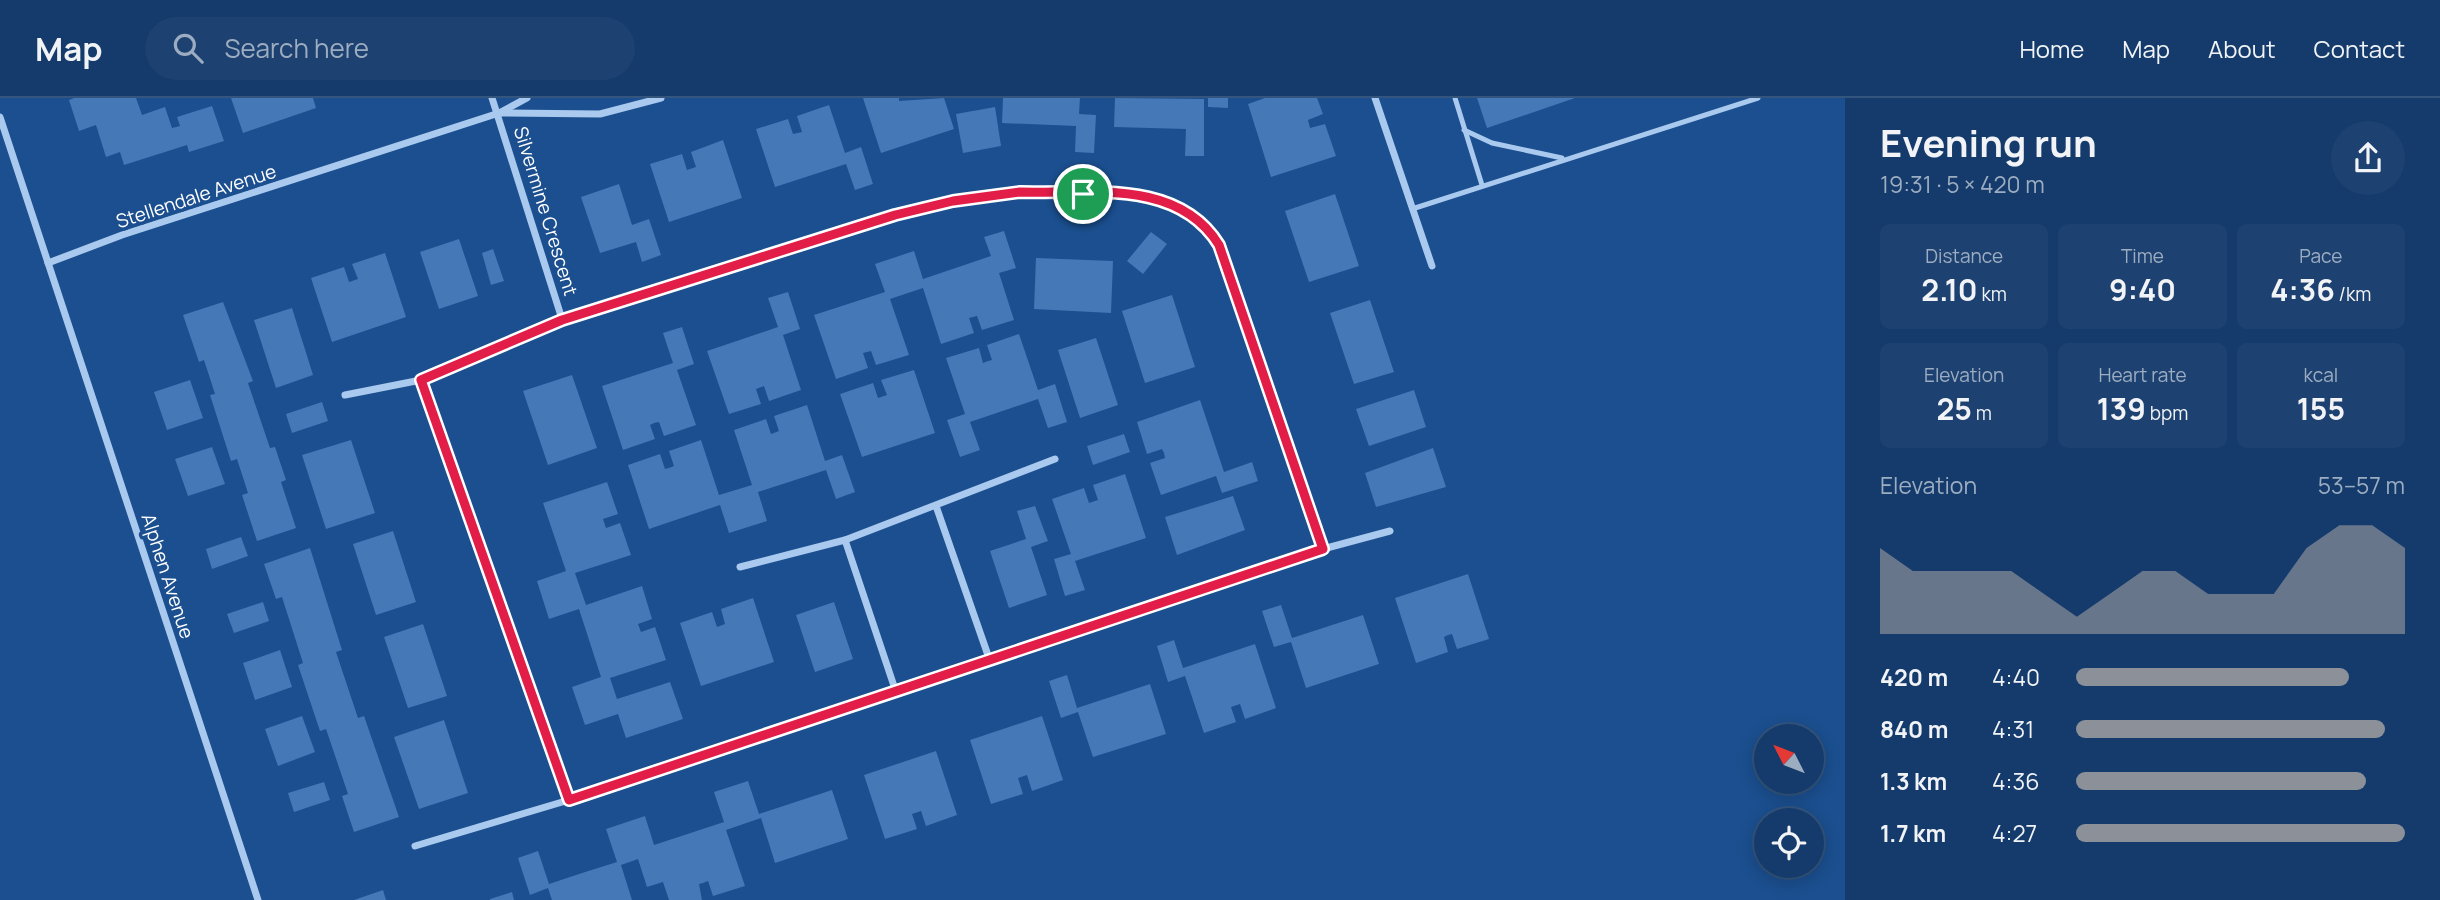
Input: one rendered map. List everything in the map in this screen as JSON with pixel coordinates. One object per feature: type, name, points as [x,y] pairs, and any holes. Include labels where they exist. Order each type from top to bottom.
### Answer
[{"type":"street","name":"Silvermine Crescent","points":[[492,98],[499,113],[562,320]]},
{"type":"street","name":"Stellendale Avenue","points":[[48,263],[122,235],[499,113],[527,98]]},
{"type":"street","name":"Stellendale Avenue","points":[[499,113],[600,114],[661,98]]},
{"type":"street","points":[[1375,98],[1432,266]]},
{"type":"street","points":[[0,117],[48,263]]},
{"type":"street","name":"Silvermine Crescent","points":[[345,395],[421,380],[562,320],[895,215],[953,201],[1020,192],[1147,196],[1189,211],[1207,225],[1219,245],[1323,549]]},
{"type":"street","name":"Alphen Avenue","points":[[48,263],[258,900]]},
{"type":"street","points":[[421,380],[569,800]]},
{"type":"street","points":[[740,567],[845,540],[1055,458]]},
{"type":"street","points":[[936,506],[990,661]]},
{"type":"street","points":[[415,846],[569,800],[1323,549],[1390,531]]},
{"type":"street","points":[[845,540],[896,692]]},
{"type":"lane","points":[[1455,98],[1482,185]]},
{"type":"lane","points":[[1412,209],[1758,98]]},
{"type":"lane","points":[[1464,130],[1492,143],[1565,158]]},
{"type":"building","points":[[136,98],[142,115],[165,107],[172,128],[180,126],[177,117],[212,106],[224,141],[189,152],[187,145],[124,165],[120,152],[106,157],[96,125],[79,131],[69,100]]},
{"type":"building","points":[[231,98],[313,98],[316,108],[243,133]]},
{"type":"building","points":[[863,98],[899,98],[899,101],[944,98],[954,129],[881,153]]},
{"type":"building","points":[[1003,98],[1080,98],[1079,114],[1096,115],[1094,153],[1075,152],[1076,126],[1002,123]]},
{"type":"building","points":[[1115,98],[1204,99],[1204,156],[1185,156],[1186,129],[1114,127]]},
{"type":"building","points":[[1208,98],[1228,98],[1228,108],[1208,107]]},
{"type":"building","points":[[1265,98],[1317,98],[1323,114],[1308,120],[1310,128],[1325,124],[1336,156],[1271,177],[1248,104]]},
{"type":"building","points":[[1477,98],[1575,98],[1487,128]]},
{"type":"building","points":[[829,105],[845,153],[861,147],[873,184],[855,190],[846,164],[775,187],[756,129],[788,119],[793,134],[802,132],[797,116]]},
{"type":"building","points":[[995,107],[1001,146],[963,153],[956,114]]},
{"type":"building","points":[[723,140],[742,198],[669,222],[650,164],[682,154],[687,170],[696,167],[691,152]]},
{"type":"building","points":[[619,184],[632,225],[649,219],[661,255],[642,262],[636,242],[600,253],[581,197]]},
{"type":"building","points":[[1335,194],[1359,266],[1309,282],[1285,211]]},
{"type":"building","points":[[1004,231],[1016,268],[999,273],[1014,320],[982,330],[977,316],[969,318],[974,333],[941,344],[923,288],[890,299],[909,355],[876,365],[871,351],[863,353],[868,368],[836,379],[814,315],[885,292],[875,264],[914,251],[923,279],[991,256],[984,237]]},
{"type":"building","points":[[1151,232],[1167,244],[1143,274],[1127,261]]},
{"type":"building","points":[[459,239],[478,296],[439,309],[420,252]]},
{"type":"building","points":[[493,249],[504,281],[491,285],[482,253]]},
{"type":"building","points":[[385,253],[406,317],[332,342],[311,278],[344,267],[349,282],[358,279],[352,264]]},
{"type":"building","points":[[1036,258],[1113,261],[1111,313],[1034,309]]},
{"type":"building","points":[[788,292],[800,329],[783,335],[801,390],[769,401],[764,386],[756,389],[761,404],[729,414],[707,351],[778,327],[768,298]]},
{"type":"building","points":[[1172,295],[1195,367],[1145,383],[1122,311]]},
{"type":"building","points":[[1370,300],[1394,372],[1354,384],[1330,313]]},
{"type":"building","points":[[223,302],[253,381],[248,383],[270,448],[275,447],[286,480],[281,482],[296,528],[257,541],[242,495],[248,493],[237,459],[231,461],[210,395],[215,394],[204,360],[199,362],[183,315]]},
{"type":"building","points":[[292,308],[313,375],[276,388],[254,320]]},
{"type":"building","points":[[682,327],[694,364],[677,370],[696,425],[664,436],[659,422],[654,423],[650,425],[655,439],[623,450],[602,386],[673,363],[663,333]]},
{"type":"building","points":[[1019,334],[1038,390],[1055,384],[1067,422],[1048,428],[1038,399],[970,422],[980,450],[960,457],[947,420],[965,414],[946,358],[979,348],[983,363],[992,360],[987,345]]},
{"type":"building","points":[[1096,338],[1118,405],[1080,418],[1058,350]]},
{"type":"building","points":[[914,370],[935,433],[862,457],[840,394],[873,383],[878,398],[887,395],[881,380]]},
{"type":"building","points":[[572,375],[597,448],[548,465],[523,391]]},
{"type":"building","points":[[190,380],[203,418],[167,430],[154,392]]},
{"type":"building","points":[[1414,390],[1426,427],[1369,446],[1356,409]]},
{"type":"building","points":[[1200,400],[1224,472],[1252,462],[1258,481],[1222,493],[1216,476],[1161,495],[1150,463],[1165,458],[1164,453],[1162,449],[1147,454],[1137,422]]},
{"type":"building","points":[[322,402],[328,421],[292,433],[286,414]]},
{"type":"building","points":[[807,405],[825,461],[842,455],[855,492],[836,499],[826,470],[758,492],[767,521],[729,533],[720,505],[649,529],[628,465],[660,454],[665,469],[669,468],[674,466],[669,451],[701,440],[719,495],[752,485],[734,430],[766,419],[771,434],[779,431],[774,416]]},
{"type":"building","points":[[1124,434],[1130,452],[1093,465],[1087,446]]},
{"type":"building","points":[[351,440],[375,513],[326,529],[302,455]]},
{"type":"building","points":[[212,447],[225,484],[188,496],[175,459]]},
{"type":"building","points":[[1433,448],[1446,487],[1376,507],[1365,473]]},
{"type":"building","points":[[1125,474],[1146,538],[1075,561],[1085,590],[1065,596],[1054,559],[1071,554],[1052,499],[1084,488],[1089,503],[1098,500],[1093,485]]},
{"type":"building","points":[[607,482],[618,514],[603,519],[606,528],[620,523],[631,555],[575,573],[586,605],[642,586],[652,619],[638,624],[641,632],[655,627],[666,660],[610,678],[617,699],[670,682],[683,719],[626,738],[618,714],[585,725],[572,687],[601,677],[579,609],[549,619],[537,581],[566,571],[543,503]]},
{"type":"building","points":[[1233,496],[1245,530],[1177,555],[1165,517]]},
{"type":"building","points":[[1035,506],[1048,541],[1031,547],[1047,595],[1009,608],[990,551],[1026,539],[1017,511]]},
{"type":"building","points":[[393,531],[416,602],[376,615],[353,544]]},
{"type":"building","points":[[241,537],[248,556],[212,569],[206,549]]},
{"type":"building","points":[[310,548],[342,650],[336,652],[358,718],[364,716],[399,817],[354,832],[342,796],[348,794],[326,729],[320,731],[298,665],[303,663],[282,597],[276,599],[264,564]]},
{"type":"building","points":[[1468,574],[1489,639],[1457,649],[1452,634],[1448,635],[1444,637],[1448,652],[1416,663],[1395,598]]},
{"type":"building","points":[[753,598],[774,662],[701,686],[680,623],[712,612],[717,627],[725,624],[721,609]]},
{"type":"building","points":[[263,602],[269,621],[234,633],[227,614]]},
{"type":"building","points":[[834,602],[853,659],[815,672],[796,615]]},
{"type":"building","points":[[1281,605],[1292,638],[1363,615],[1379,664],[1306,688],[1291,642],[1274,647],[1262,611]]},
{"type":"building","points":[[423,624],[447,696],[408,708],[384,637]]},
{"type":"building","points":[[1174,640],[1183,668],[1255,644],[1276,708],[1245,719],[1240,704],[1231,707],[1236,722],[1204,733],[1185,676],[1168,682],[1157,646]]},
{"type":"building","points":[[280,650],[292,687],[255,700],[243,663]]},
{"type":"building","points":[[1067,675],[1077,708],[1150,684],[1166,734],[1093,757],[1078,712],[1061,718],[1049,681]]},
{"type":"building","points":[[302,716],[315,752],[278,766],[265,729]]},
{"type":"building","points":[[1042,716],[1063,780],[1032,791],[1027,775],[1018,778],[1023,794],[991,804],[970,740]]},
{"type":"building","points":[[444,720],[468,793],[419,809],[394,737]]},
{"type":"building","points":[[936,751],[957,815],[926,826],[921,811],[912,814],[917,829],[885,839],[864,775]]},
{"type":"building","points":[[748,781],[759,814],[832,790],[848,839],[775,863],[761,818],[726,830],[745,886],[713,896],[708,881],[699,884],[702,900],[669,900],[663,882],[647,887],[638,859],[621,865],[632,900],[552,900],[548,888],[530,895],[518,858],[538,851],[549,884],[617,862],[606,829],[645,816],[654,845],[724,822],[714,792]]},
{"type":"building","points":[[324,782],[330,800],[294,812],[288,793]]},
{"type":"building","points":[[383,890],[386,900],[354,900]]},
{"type":"building","points":[[512,892],[514,900],[490,900],[490,899]]},
{"type":"route","points":[[1020,192],[1083,194],[1147,196],[1167,201],[1189,211],[1207,225],[1219,245],[1323,549],[569,800],[421,380],[562,320],[895,215],[953,201],[1020,192]]}]
